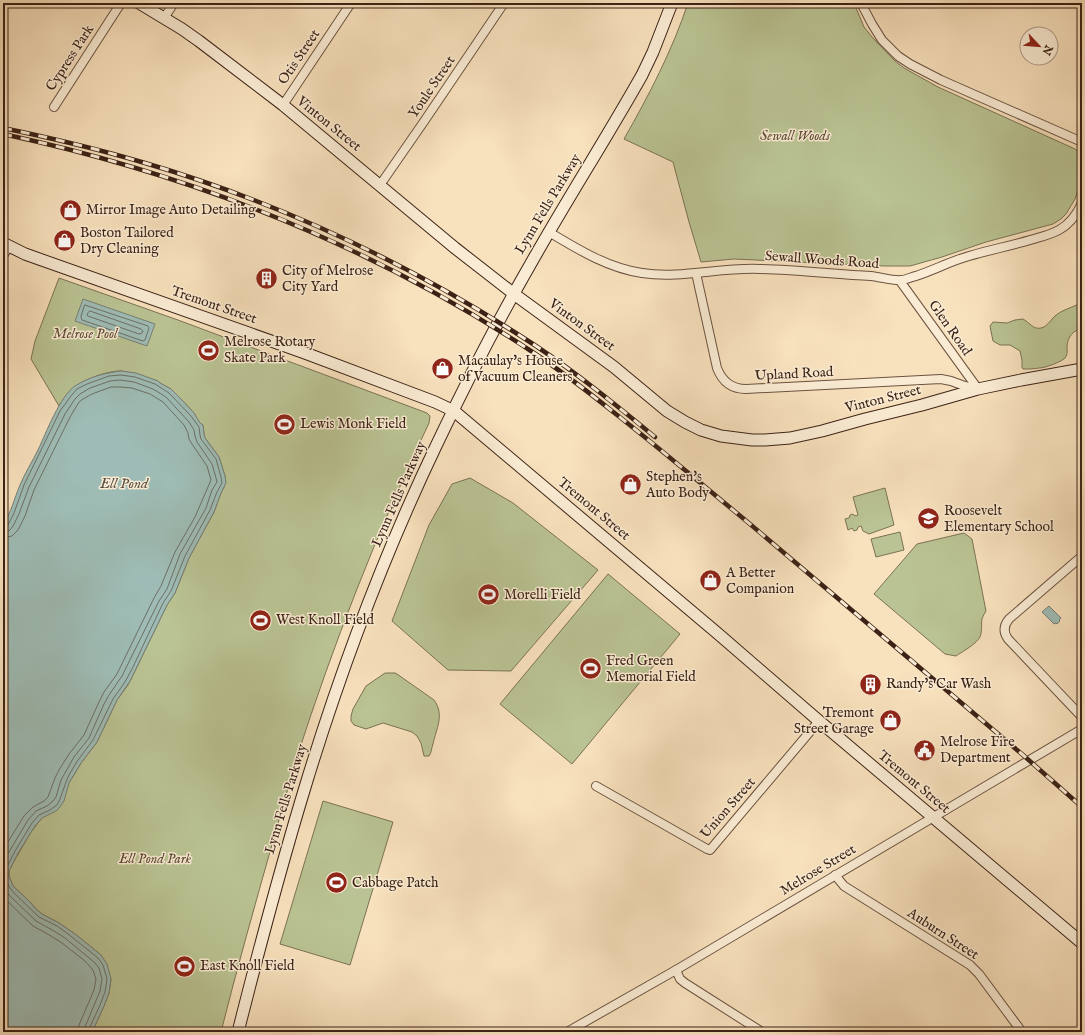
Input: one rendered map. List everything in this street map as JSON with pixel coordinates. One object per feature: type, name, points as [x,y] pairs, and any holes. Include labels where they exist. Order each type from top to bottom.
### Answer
[{"type":"street","name":"Cypress Park","points":[[54,107],[121,3]]},
{"type":"street","name":"Vinton Street","points":[[139,3],[200,41],[283,105],[455,248],[514,294],[614,367],[667,411],[694,427],[721,436],[758,440],[795,437],[922,405],[978,389],[1082,369]]},
{"type":"street","points":[[164,18],[174,3]]},
{"type":"street","name":"Otis Street","points":[[283,105],[350,3]]},
{"type":"street","name":"Youle Street","points":[[380,185],[504,3]]},
{"type":"street","name":"Lynn Fells Parkway","points":[[238,1032],[296,817],[332,704],[370,600],[402,521],[454,411],[514,294],[642,74],[653,52],[672,3]]},
{"type":"street","points":[[861,3],[882,40],[898,56],[910,64],[947,83],[1082,142]]},
{"type":"street","name":"Sewall Woods Road","points":[[549,232],[587,254],[619,268],[642,273],[663,275],[736,269],[759,269],[876,277],[900,281],[969,256],[1004,248],[1053,233],[1064,227],[1072,220],[1082,203]]},
{"type":"street","points":[[3,256],[6,244]]},
{"type":"street","name":"Tremont Street","points":[[6,244],[25,254],[57,266],[305,353],[435,402],[454,411],[1082,943]]},
{"type":"street","name":"Upland Road","points":[[696,273],[717,368],[725,381],[734,387],[746,389],[941,379],[951,381],[962,386],[978,389]]},
{"type":"street","name":"Glen Road","points":[[900,281],[978,389]]},
{"type":"street","points":[[1082,556],[1009,619],[1004,628],[1008,639],[1082,717]]},
{"type":"street","name":"Union Street","points":[[596,786],[710,850],[820,721]]},
{"type":"street","name":"Melrose Street","points":[[567,1032],[676,970],[1082,729]]},
{"type":"street","name":"Auburn Street","points":[[835,875],[844,886],[970,965],[979,974],[1022,1032]]},
{"type":"street","points":[[676,970],[683,982],[762,1032]]},
{"type":"green space","name":"Sewall Woods","points":[[688,3],[854,3],[864,27],[895,61],[904,68],[938,87],[1075,149],[1082,156],[1082,178],[1075,199],[1066,214],[1053,224],[986,242],[910,266],[734,259],[701,262],[673,162],[624,139],[675,38]]},
{"type":"green space","name":"Ell Pond Park","points":[[59,278],[178,320],[427,413],[430,416],[429,423],[391,505],[357,589],[310,717],[290,780],[246,936],[221,1032],[92,1032],[109,993],[111,979],[101,955],[75,934],[37,910],[13,886],[9,876],[9,871],[13,863],[31,832],[69,783],[81,763],[97,742],[117,700],[128,685],[167,605],[175,593],[189,558],[214,512],[224,487],[225,476],[219,457],[205,438],[203,425],[199,423],[194,413],[171,389],[158,381],[122,371],[109,372],[87,380],[74,387],[59,406],[31,359],[35,341]]},
{"type":"green space","points":[[1082,302],[1082,328],[1072,334],[1068,339],[1066,356],[1063,360],[1057,363],[1042,368],[1023,369],[1020,351],[1010,345],[1000,345],[993,341],[990,326],[993,322],[1007,323],[1023,319],[1034,327],[1042,328],[1060,312]]},
{"type":"green space","name":"Morelli Field","points":[[470,478],[513,503],[598,570],[511,671],[448,670],[392,621],[429,525],[452,484]]},
{"type":"green space","points":[[885,488],[894,525],[869,534],[863,531],[861,526],[854,531],[852,528],[848,530],[845,519],[849,518],[852,514],[856,516],[858,515],[853,497]]},
{"type":"green space","points":[[900,532],[904,550],[876,557],[871,539]]},
{"type":"green space","points":[[964,533],[972,539],[986,611],[982,620],[981,633],[978,640],[956,656],[945,654],[874,594],[917,544]]},
{"type":"green space","name":"Fred Green Memorial Field","points":[[608,574],[680,634],[572,764],[500,704]]},
{"type":"green space","points":[[385,673],[397,674],[434,700],[439,711],[439,722],[429,756],[424,756],[421,743],[417,736],[412,732],[383,723],[366,729],[354,725],[351,721],[353,709],[366,686]]},
{"type":"green space","name":"Cabbage Patch","points":[[323,801],[393,822],[350,965],[280,944]]},
{"type":"water","points":[[83,299],[155,324],[147,346],[75,321]]},
{"type":"water","name":"Ell Pond","points":[[121,371],[136,373],[158,381],[171,389],[194,413],[203,425],[205,438],[219,457],[226,483],[214,512],[189,558],[175,593],[167,605],[130,681],[117,700],[97,742],[81,763],[69,783],[64,801],[60,807],[56,811],[42,818],[35,826],[18,853],[9,871],[9,876],[13,886],[37,910],[75,934],[101,955],[107,964],[111,979],[109,993],[104,1006],[92,1032],[3,1032],[3,525],[22,481],[54,415],[69,391],[75,386],[91,378]]},
{"type":"water","points":[[1049,606],[1061,618],[1057,624],[1054,624],[1042,612]]},
{"type":"railway","points":[[3,128],[110,153],[197,179],[298,218],[348,240],[444,290],[536,346],[582,379],[655,437]]},
{"type":"railway","points":[[3,134],[144,170],[279,218],[345,247],[409,279],[472,314],[554,367],[645,438],[744,519],[1023,755],[1082,807]]},
{"type":"place","name":"Mirror Image Auto Detailing","points":[[71,210]]},
{"type":"place","name":"Boston Tailored Dry Cleaning","points":[[65,241]]},
{"type":"place","name":"City of Melrose City Yard","points":[[267,279]]},
{"type":"place","name":"Melrose Rotary Skate Park","points":[[208,350]]},
{"type":"place","name":"Macaulay's House of Vacuum Cleaners","points":[[443,369]]},
{"type":"place","name":"Lewis Monk Field","points":[[284,424]]},
{"type":"place","name":"Stephen's Auto Body","points":[[631,485]]},
{"type":"place","name":"Roosevelt Elementary School","points":[[929,519]]},
{"type":"place","name":"A Better Companion","points":[[711,581]]},
{"type":"place","name":"Morelli Field","points":[[489,595]]},
{"type":"place","name":"West Knoll Field","points":[[261,620]]},
{"type":"place","name":"Fred Green Memorial Field","points":[[590,669]]},
{"type":"place","name":"Randy's Car Wash","points":[[871,684]]},
{"type":"place","name":"Tremont Street Garage","points":[[890,721]]},
{"type":"place","name":"Melrose Fire Department","points":[[924,750]]},
{"type":"place","name":"Cabbage Patch","points":[[336,883]]},
{"type":"place","name":"East Knoll Field","points":[[184,966]]},
{"type":"park label","name":"Melrose Pool","points":[[85,334]]}]
